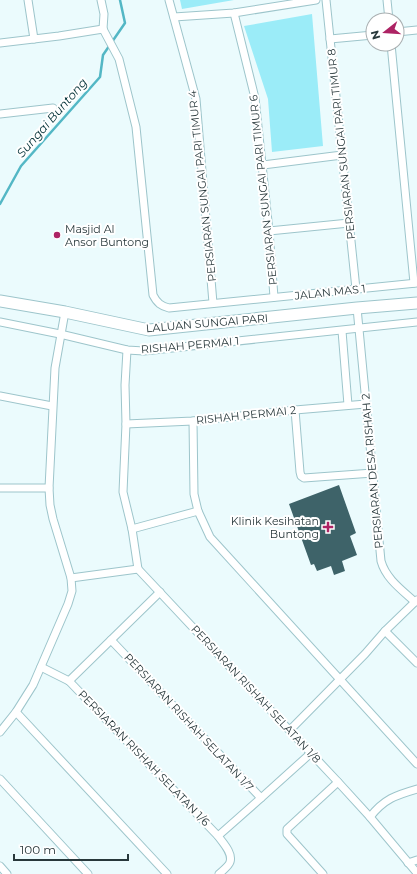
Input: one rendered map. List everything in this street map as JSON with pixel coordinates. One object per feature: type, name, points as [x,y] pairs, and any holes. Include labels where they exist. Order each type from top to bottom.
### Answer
[{"type":"main road","name":"LALUAN SUNGAI PARI","points":[[0,301],[65,312],[149,330],[417,303]]},
{"type":"street","points":[[28,0],[34,39]]},
{"type":"street","points":[[0,43],[103,29],[104,14],[101,0]]},
{"type":"street","name":"PERSIARAN SUNGAI PARI TIMUR 4","points":[[169,0],[196,99],[213,303]]},
{"type":"street","points":[[174,17],[234,13],[316,0]]},
{"type":"street","name":"PERSIARAN SUNGAI PARI TIMUR 8","points":[[326,0],[356,289]]},
{"type":"street","points":[[387,0],[388,12]]},
{"type":"street","name":"PERSIARAN SUNGAI PARI TIMUR 6","points":[[234,13],[255,98],[269,231],[274,297]]},
{"type":"street","name":"JALAN MAS 1","points":[[103,29],[119,59],[136,127],[154,295],[157,302],[162,306],[169,308],[416,283]]},
{"type":"street","points":[[405,31],[417,30]]},
{"type":"street","points":[[330,39],[365,36]]},
{"type":"street","points":[[392,52],[416,283]]},
{"type":"street","points":[[0,114],[53,108]]},
{"type":"street","points":[[262,165],[342,155]]},
{"type":"street","points":[[269,231],[349,223]]},
{"type":"street","name":"PERSIARAN DESA RISHAH 2","points":[[357,308],[381,561],[387,576],[416,601]]},
{"type":"street","points":[[0,732],[16,712],[33,685],[68,604],[72,591],[71,578],[53,519],[49,488],[55,368],[65,312]]},
{"type":"street","name":"RISHAH PERMAI 1","points":[[0,322],[127,350],[144,351],[417,322]]},
{"type":"street","points":[[342,331],[348,405]]},
{"type":"street","points":[[71,578],[138,568],[132,529],[123,492],[127,350]]},
{"type":"street","points":[[0,396],[52,406]]},
{"type":"street","name":"RISHAH PERMAI 2","points":[[126,424],[193,421],[366,404]]},
{"type":"street","points":[[295,410],[301,476],[304,478],[373,473]]},
{"type":"street","points":[[193,421],[194,494],[198,511],[210,537],[417,764]]},
{"type":"street","points":[[0,488],[49,488]]},
{"type":"street","points":[[132,529],[198,511]]},
{"type":"street","name":"PERSIARAN RISHAH SELATAN 1/8","points":[[138,568],[338,782],[370,817],[417,873]]},
{"type":"street","points":[[70,681],[160,592]]},
{"type":"street","points":[[290,730],[416,601]]},
{"type":"street","points":[[386,631],[417,663]]},
{"type":"street","name":"PERSIARAN RISHAH SELATAN 1/7","points":[[111,640],[261,798],[218,836]]},
{"type":"street","name":"PERSIARAN RISHAH SELATAN 1/6","points":[[41,667],[70,681],[218,836],[229,852],[231,858],[230,863],[219,874]]},
{"type":"street","points":[[16,712],[167,874]]},
{"type":"street","points":[[261,798],[311,753]]},
{"type":"street","points":[[0,779],[88,874]]},
{"type":"street","points":[[323,874],[287,834],[287,829],[338,782]]},
{"type":"street","points":[[370,817],[378,807],[388,799],[417,788]]},
{"type":"street","points":[[408,863],[417,860]]},
{"type":"street","points":[[0,866],[7,874]]},
{"type":"shaded area","points":[[180,0],[234,0],[182,9]]},
{"type":"shaded area","points":[[312,14],[323,146],[272,152],[268,99],[244,26]]},
{"type":"building","points":[[339,485],[356,533],[350,536],[357,555],[342,561],[345,571],[334,575],[331,566],[317,571],[314,564],[311,565],[289,504]]},
{"type":"waterway","name":"Sungai Buntong","points":[[0,204],[21,166],[100,77],[103,55],[125,23],[120,0]]},
{"type":"place","name":"Masjid Al Ansor Buntong","points":[[57,235]]},
{"type":"place","name":"Klinik Kesihatan Buntong","points":[[328,527]]}]
